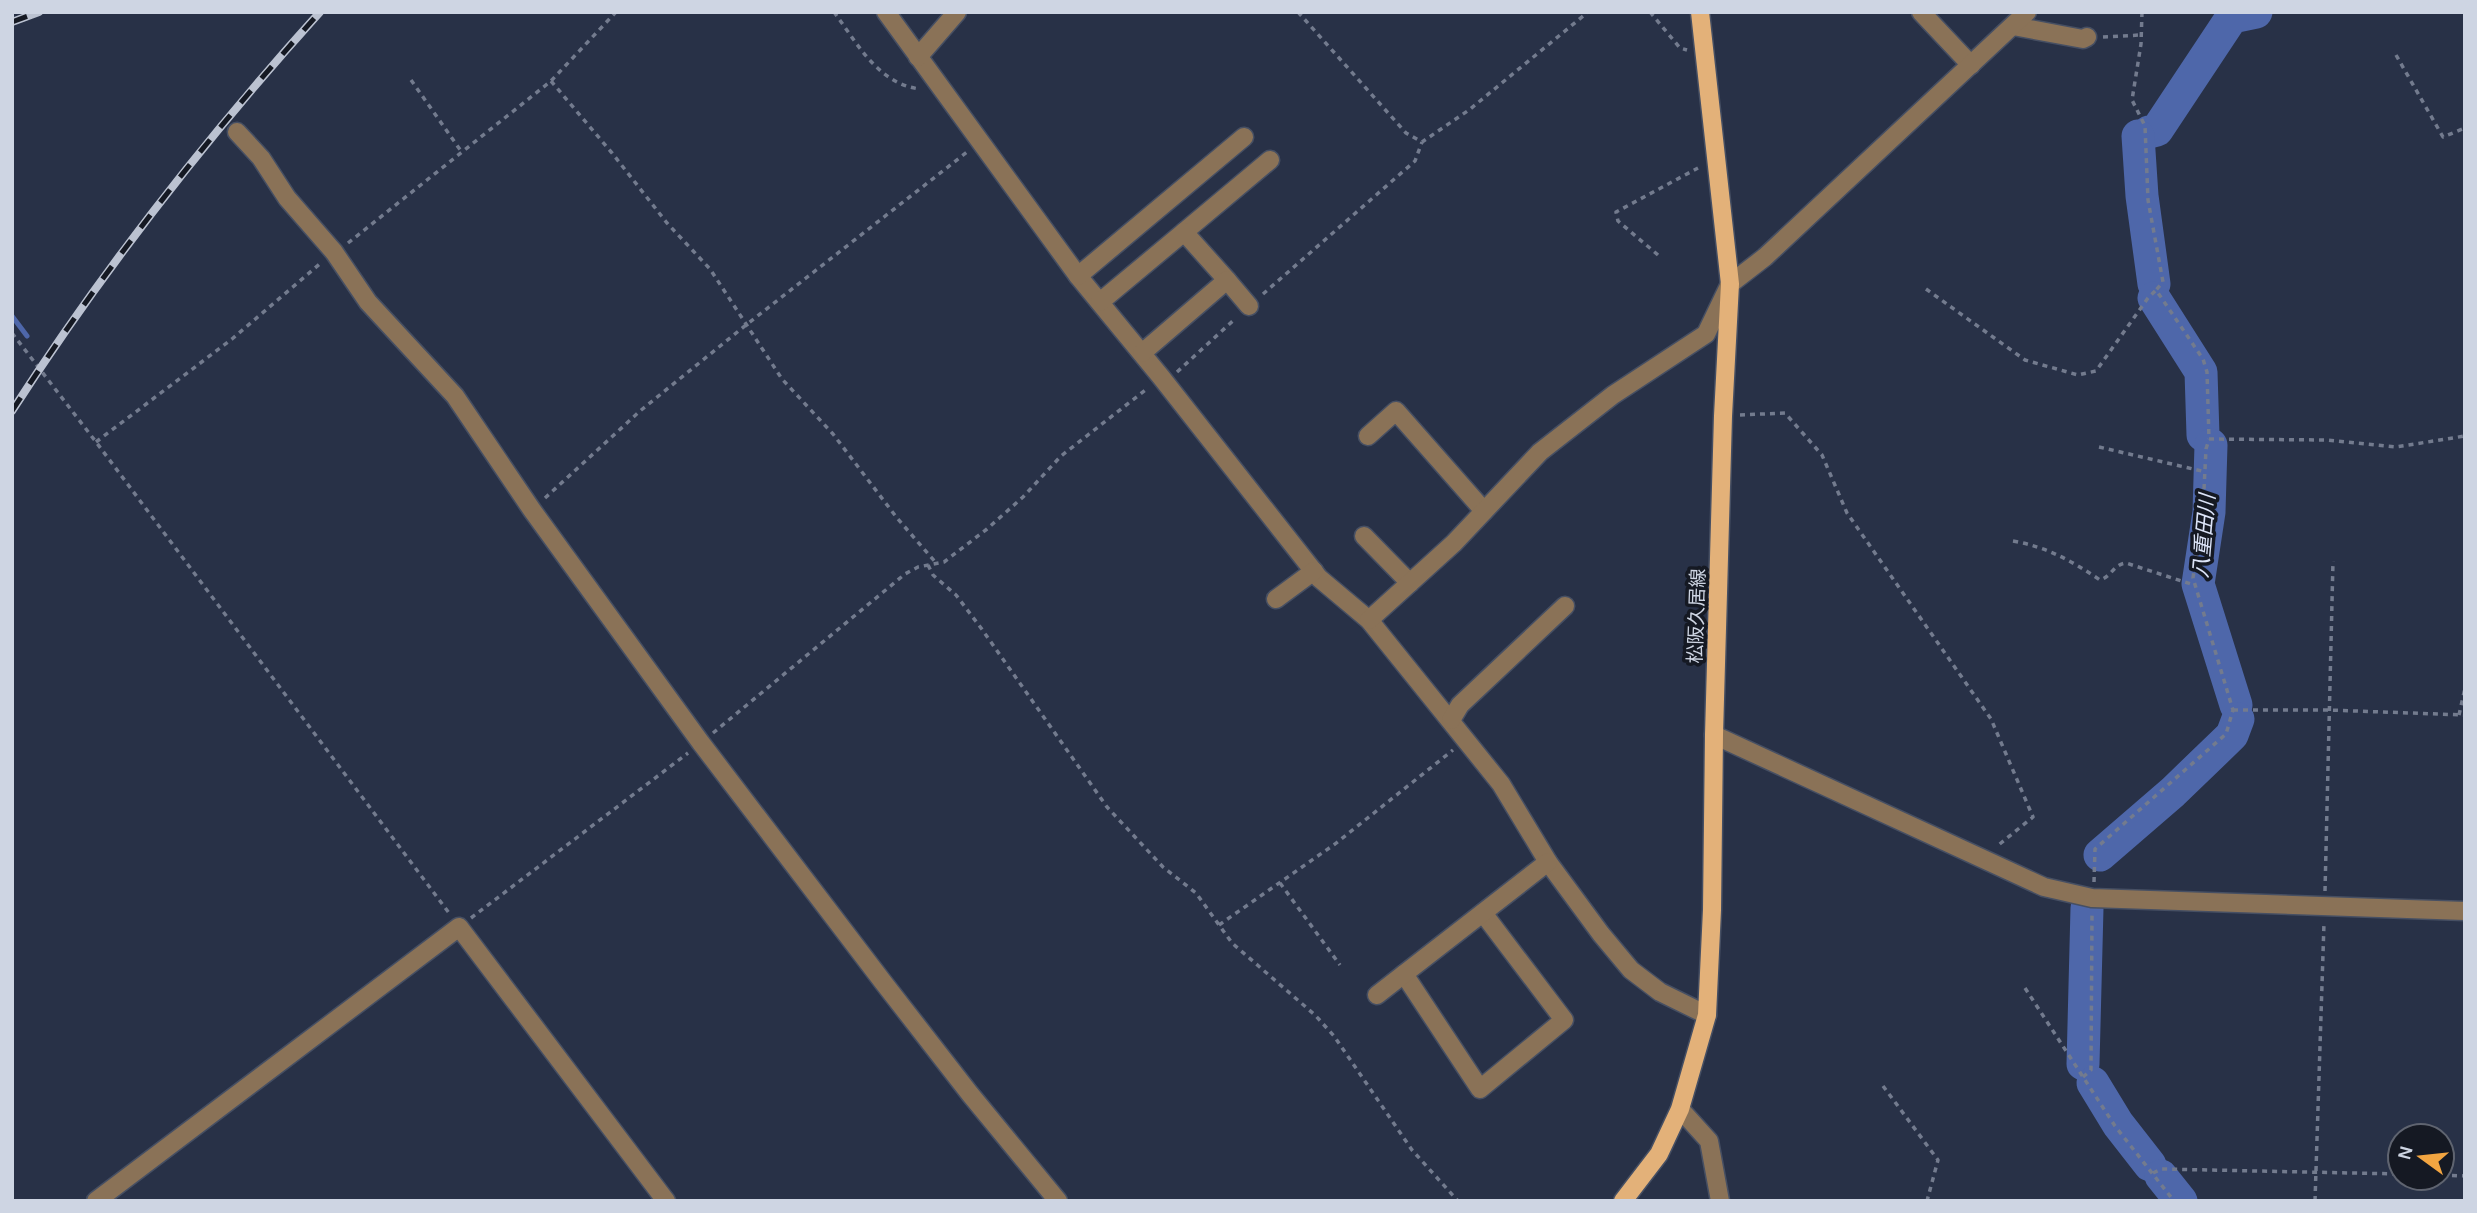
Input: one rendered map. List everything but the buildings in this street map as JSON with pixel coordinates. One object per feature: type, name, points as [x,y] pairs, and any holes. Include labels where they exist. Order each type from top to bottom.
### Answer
[{"type":"main road","name":"松阪久居線","points":[[1623,1201],[1659,1154],[1680,1109],[1707,1015],[1712,909],[1723,416],[1730,284],[1700,12]]},
{"type":"street","points":[[886,12],[1078,276],[1314,571],[1369,620],[1501,784],[1548,862],[1630,970],[1660,992],[1707,1015]]},
{"type":"street","points":[[918,57],[957,12]]},
{"type":"street","points":[[1921,12],[1971,65]]},
{"type":"street","points":[[1369,620],[1454,543],[1540,452],[1613,395],[1706,334],[1730,284],[1765,257],[2027,12]]},
{"type":"street","points":[[2013,26],[2083,39],[2087,37]]},
{"type":"street","points":[[237,132],[261,158],[287,198],[334,252],[368,302],[455,396],[532,510],[701,743],[970,1094],[1058,1201]]},
{"type":"street","points":[[1078,276],[1244,136]]},
{"type":"street","points":[[1100,302],[1270,160]]},
{"type":"street","points":[[1184,232],[1249,306]]},
{"type":"street","points":[[1142,353],[1227,280]]},
{"type":"street","points":[[1368,436],[1396,411],[1484,511]]},
{"type":"street","points":[[1364,536],[1410,583]]},
{"type":"street","points":[[1276,599],[1314,571]]},
{"type":"street","points":[[1451,720],[1460,705],[1565,606]]},
{"type":"street","points":[[1714,735],[2044,887],[2092,898],[2465,911]]},
{"type":"street","points":[[1377,995],[1548,862]]},
{"type":"street","points":[[1404,974],[1480,1089],[1564,1020],[1483,913]]},
{"type":"street","points":[[96,1201],[459,927],[666,1201]]},
{"type":"street","points":[[1680,1109],[1709,1141],[1720,1201]]},
{"type":"path","points":[[96,442],[232,339],[334,252],[355,239],[461,151],[519,108],[551,81],[616,12]]},
{"type":"path","points":[[834,12],[874,66],[893,82],[911,88],[943,91]]},
{"type":"path","points":[[1298,12],[1406,133],[1423,142]]},
{"type":"path","points":[[551,81],[612,152],[667,223],[710,269],[782,379],[833,434],[897,518],[937,564],[987,529],[1023,497],[1061,456],[1161,377],[1170,378],[1415,161],[1423,142],[1469,110],[1588,12]]},
{"type":"path","points":[[1650,12],[1680,48],[1704,54]]},
{"type":"path","points":[[1926,289],[2025,360],[2078,375],[2096,371],[2148,298],[2163,282],[2148,200],[2145,126],[2132,100],[2141,44],[2142,12]]},
{"type":"path","points":[[2087,37],[2140,35]]},
{"type":"path","points":[[2396,55],[2442,137],[2465,128]]},
{"type":"path","points":[[411,80],[461,151]]},
{"type":"path","points":[[532,510],[640,411],[980,142]]},
{"type":"path","points":[[1658,255],[1618,221],[1616,212],[1717,158]]},
{"type":"path","points":[[2083,1077],[2091,1070],[2092,898],[2095,849],[2226,734],[2233,710],[2193,578],[2209,439],[2207,372],[2203,359],[2156,290]]},
{"type":"path","points":[[12,334],[459,927]]},
{"type":"path","points":[[1723,416],[1786,413],[1822,455],[1847,513],[1991,719],[2033,817],[1981,859]]},
{"type":"path","points":[[2209,439],[2327,440],[2396,447],[2465,436]]},
{"type":"path","points":[[2099,447],[2206,471]]},
{"type":"path","points":[[2013,541],[2032,544],[2056,553],[2101,580],[2119,564],[2126,563],[2194,585]]},
{"type":"path","points":[[2315,1201],[2333,561]]},
{"type":"path","points":[[928,565],[933,575],[956,595],[981,628],[1107,807],[1163,867],[1196,893],[1232,943],[1315,1015],[1334,1036],[1412,1150],[1458,1201]]},
{"type":"path","points":[[2459,715],[2465,688]]},
{"type":"path","points":[[2233,710],[2465,715]]},
{"type":"path","points":[[1219,925],[1335,844],[1466,739]]},
{"type":"path","points":[[1280,883],[1340,965]]},
{"type":"path","points":[[2025,988],[2115,1126],[2174,1201]]},
{"type":"path","points":[[1883,1086],[1938,1160],[1927,1201]]},
{"type":"path","points":[[2153,1173],[2162,1169],[2386,1174]]},
{"type":"waterway","name":"八重田川","points":[[2149,132],[2157,130],[2232,17],[2256,12]]},
{"type":"waterway","name":"八重田川","points":[[2138,136],[2142,196],[2154,284]]},
{"type":"waterway","name":"八重田川","points":[[2154,298],[2201,372],[2203,435]]},
{"type":"waterway","points":[[12,316],[27,336]]},
{"type":"waterway","name":"八重田川","points":[[2211,445],[2209,512],[2198,584],[2236,705]]},
{"type":"waterway","name":"八重田川","points":[[2100,855],[2173,792],[2232,735],[2238,719]]},
{"type":"waterway","name":"八重田川","points":[[2083,1064],[2087,908]]},
{"type":"waterway","name":"八重田川","points":[[2093,1083],[2118,1124],[2150,1165]]},
{"type":"waterway","name":"八重田川","points":[[2161,1176],[2181,1201]]},
{"type":"railway","points":[[12,22],[39,12]]},
{"type":"railway","points":[[12,411],[83,307],[158,206],[237,107],[320,12]]}]
